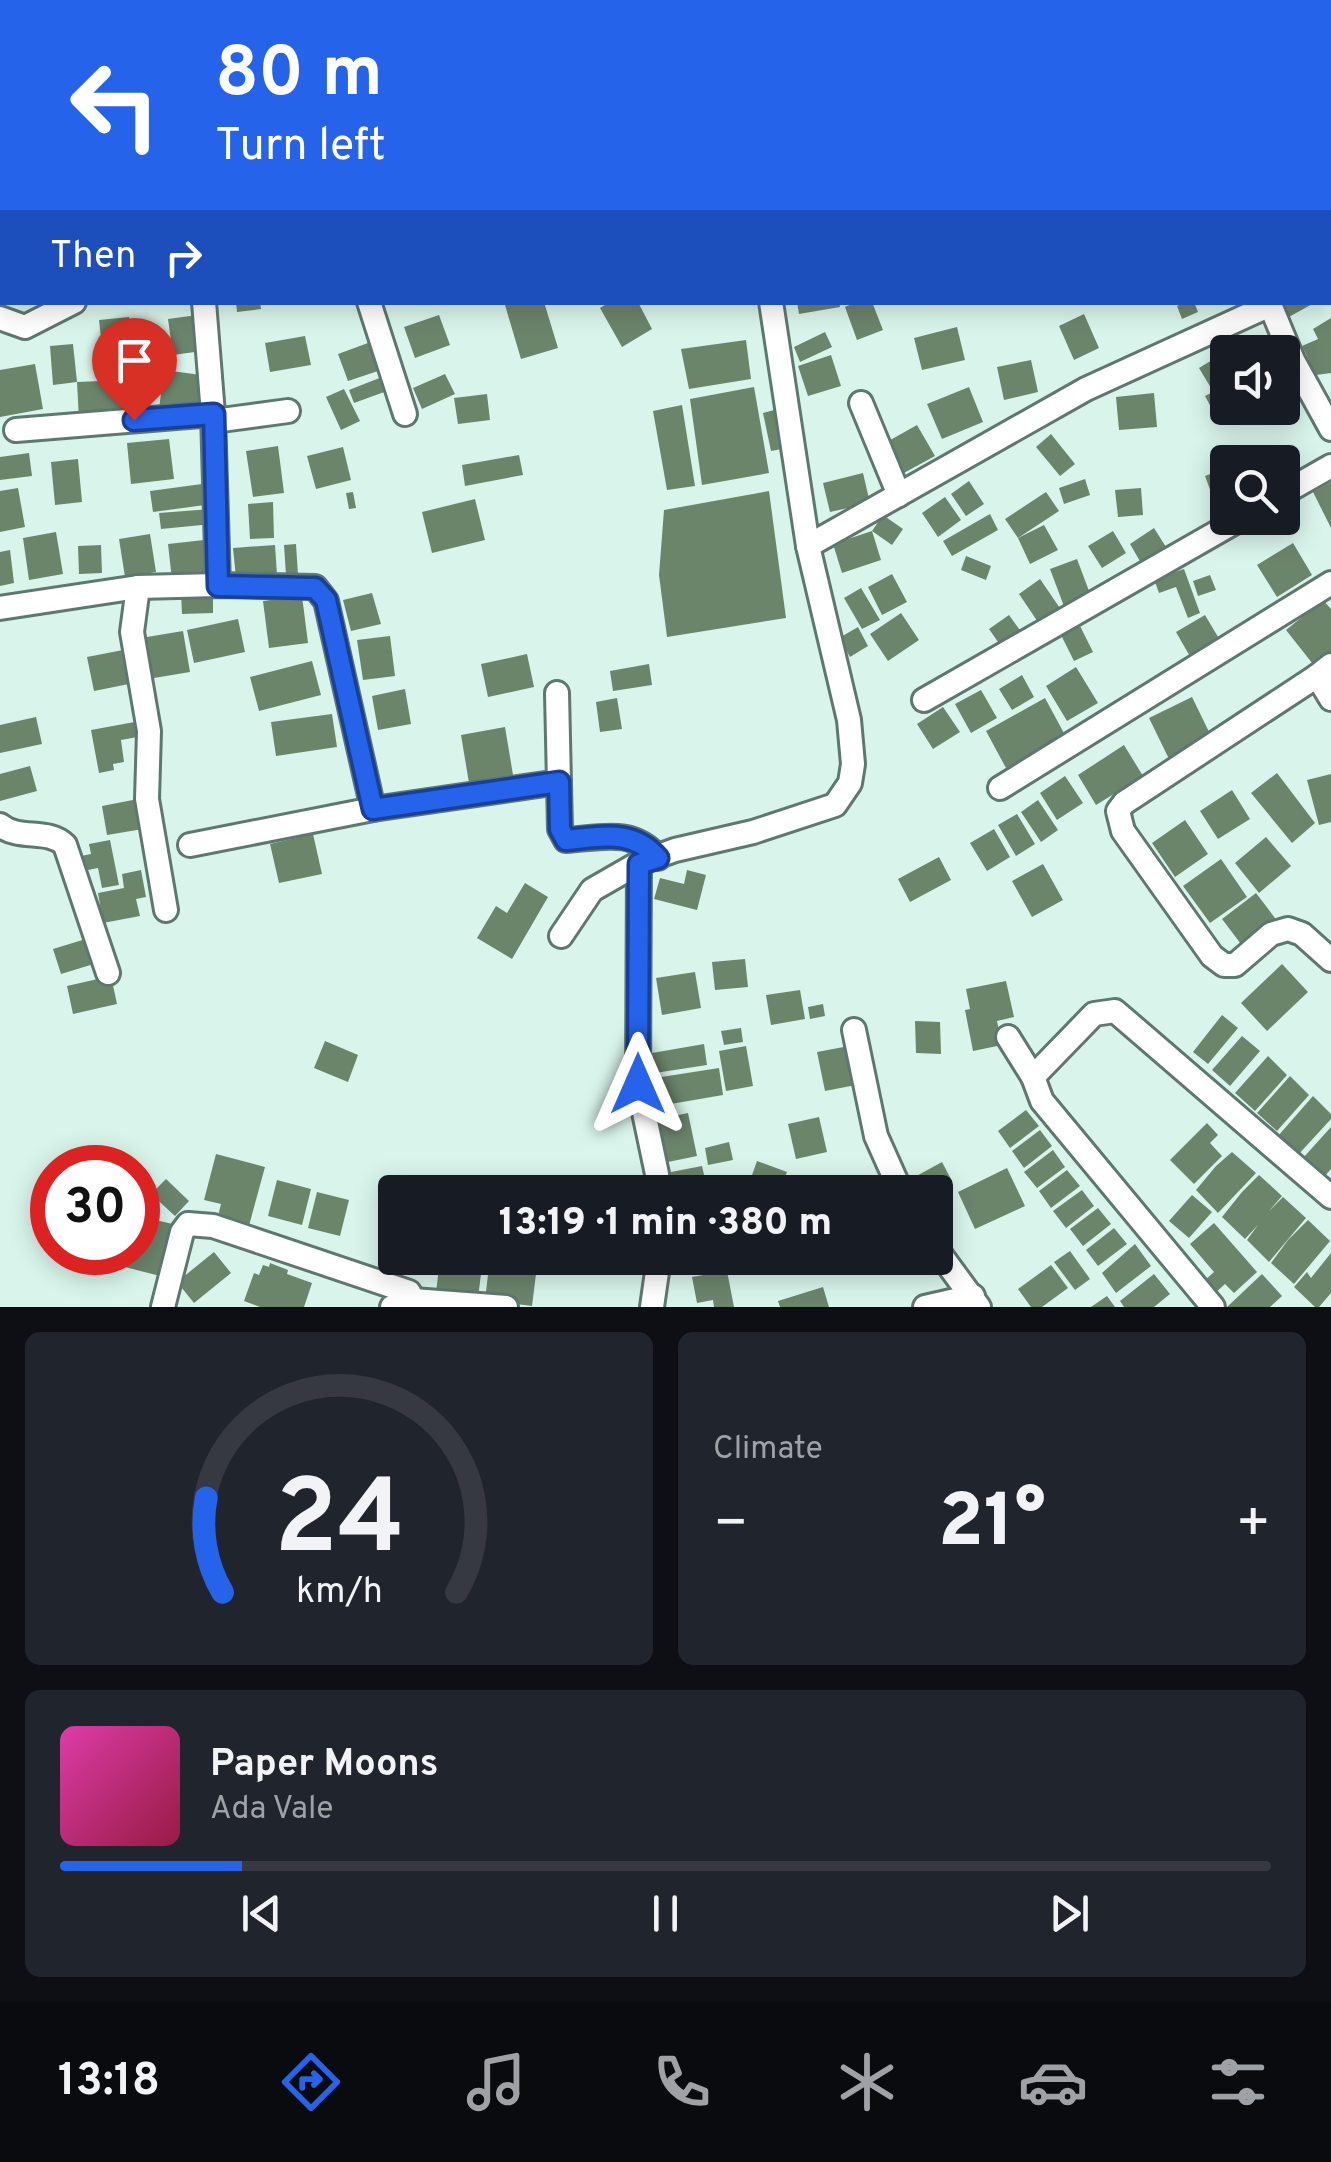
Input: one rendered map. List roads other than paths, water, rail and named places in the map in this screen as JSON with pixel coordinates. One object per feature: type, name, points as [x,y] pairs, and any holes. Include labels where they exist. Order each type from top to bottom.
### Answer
[{"type":"street","points":[[0,318],[25,327],[68,305]]},
{"type":"street","points":[[204,305],[214,417],[218,586]]},
{"type":"street","points":[[371,305],[405,414]]},
{"type":"street","points":[[561,936],[592,890],[648,860],[835,806],[850,783],[853,764],[849,720],[808,546],[771,305]]},
{"type":"street","points":[[808,546],[1086,389],[1267,305]]},
{"type":"street","points":[[1269,305],[1331,429]]},
{"type":"street","points":[[860,404],[899,495]]},
{"type":"street","points":[[16,430],[288,411]]},
{"type":"street","points":[[1300,484],[1331,466]]},
{"type":"street","points":[[924,700],[1212,535]]},
{"type":"street","points":[[1000,788],[1331,582]]},
{"type":"street","points":[[138,587],[132,632],[150,730],[147,800],[166,910]]},
{"type":"street","points":[[0,608],[138,587],[315,588],[326,600],[373,809]]},
{"type":"street","points":[[1331,699],[1324,670],[1124,803],[1118,811],[1122,832],[1212,956],[1224,965],[1236,965],[1271,934],[1288,929],[1302,934],[1331,960]]},
{"type":"street","points":[[557,693],[560,829],[566,840],[623,836],[648,846],[638,1084],[657,1175]]},
{"type":"street","points":[[190,844],[373,809],[559,782]]},
{"type":"street","points":[[0,825],[8,832],[57,837],[66,846],[108,973]]},
{"type":"street","points":[[1033,1078],[1094,1014],[1115,1011],[1331,1197]]},
{"type":"street","points":[[854,1030],[876,1136],[893,1175]]},
{"type":"street","points":[[1008,1037],[1033,1078],[1042,1102],[1214,1307]]},
{"type":"street","points":[[163,1307],[182,1232],[188,1224],[213,1226],[410,1292],[403,1304],[506,1307]]},
{"type":"street","points":[[953,1271],[976,1302]]},
{"type":"street","points":[[652,1307],[657,1275]]},
{"type":"street","points":[[924,1307],[976,1302]]}]
